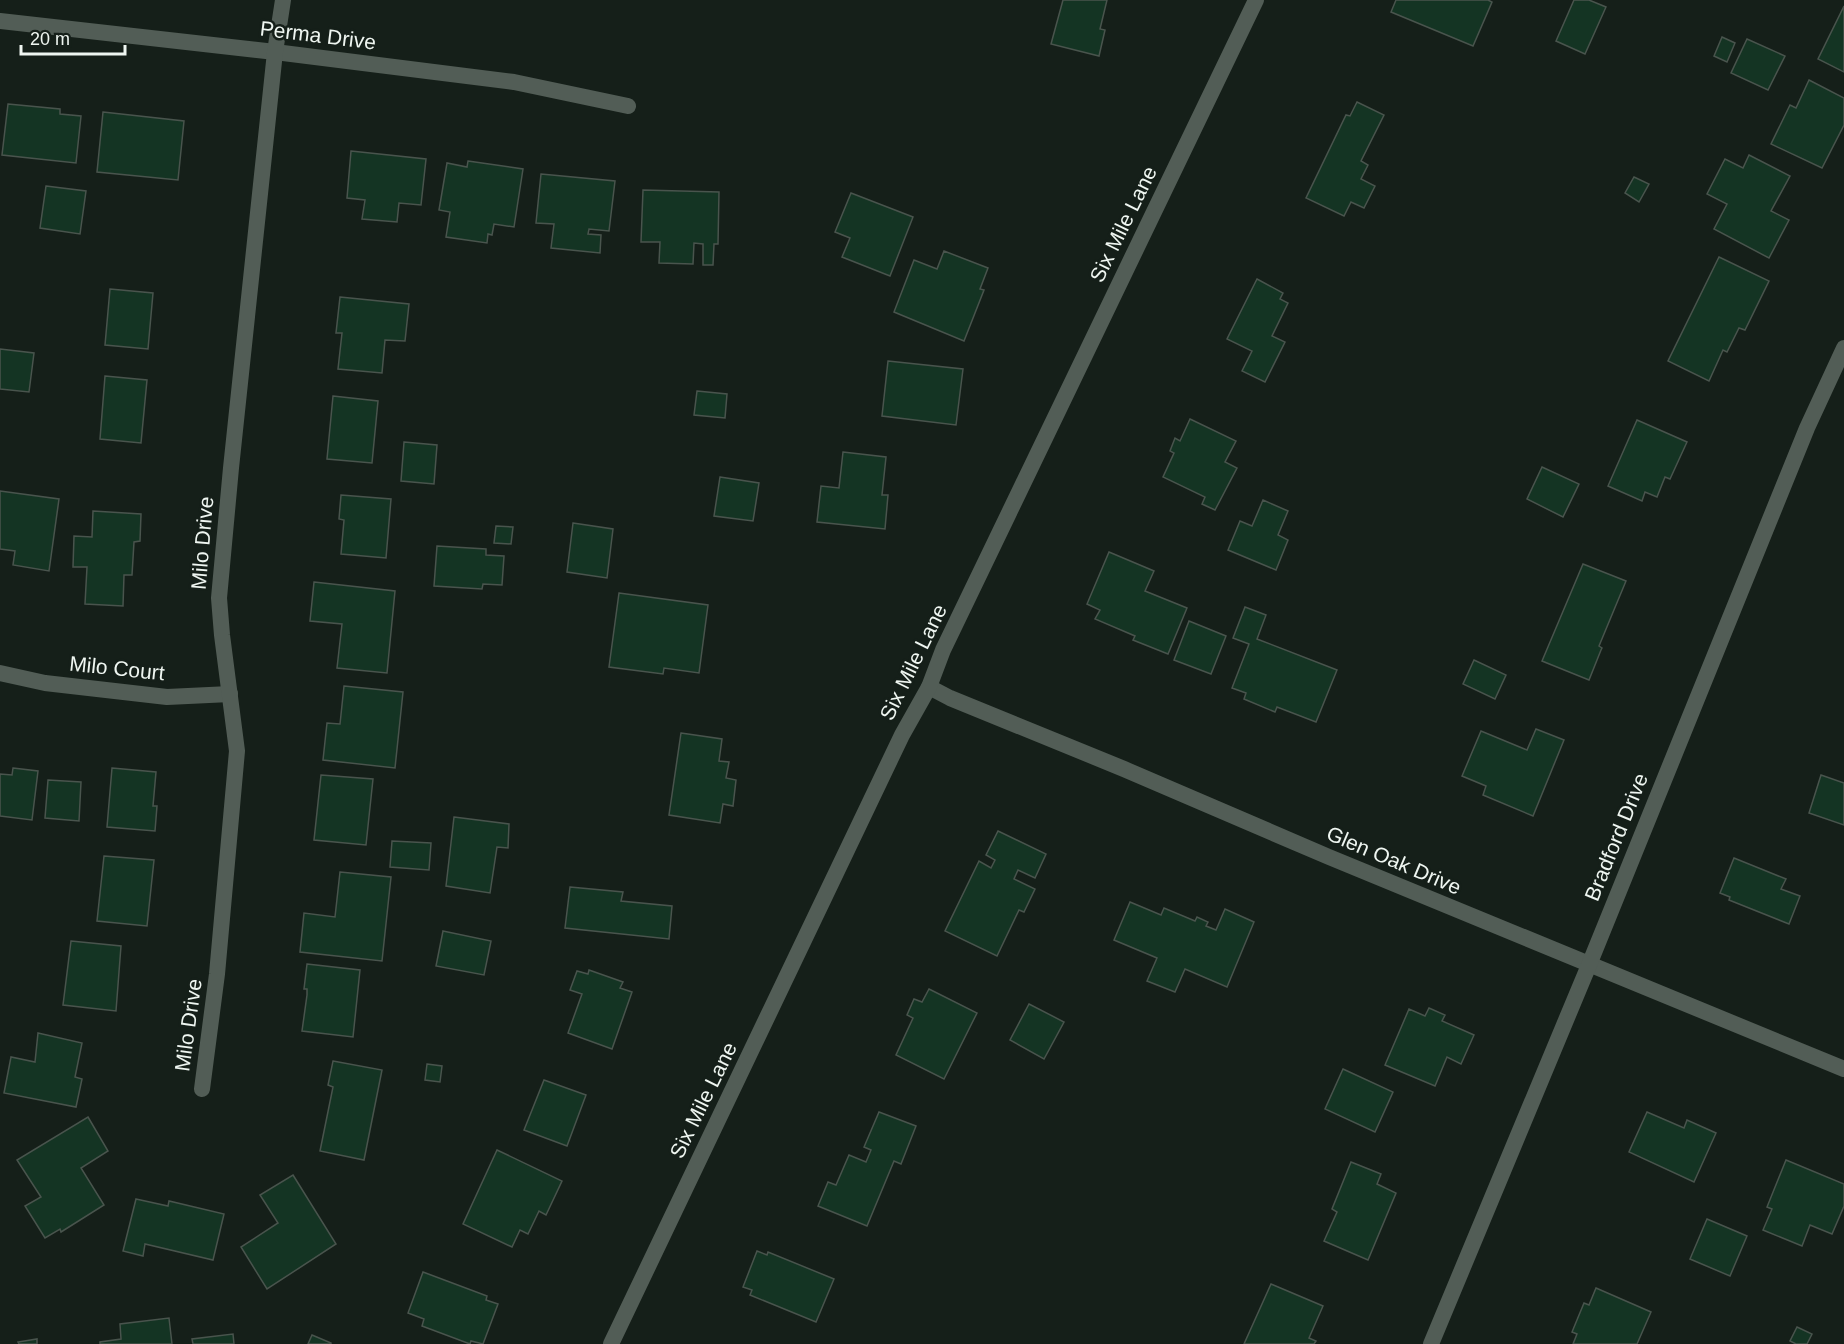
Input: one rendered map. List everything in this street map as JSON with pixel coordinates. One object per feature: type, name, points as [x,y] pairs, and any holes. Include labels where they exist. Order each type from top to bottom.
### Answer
[{"type":"street","name":"Milo Drive","points":[[202,1089],[217,974],[237,751],[219,598],[275,52],[283,0]]},
{"type":"street","name":"Six Mile Lane","points":[[611,1344],[902,735],[929,687],[948,640],[1256,0]]},
{"type":"street","name":"Perma Drive","points":[[0,21],[514,82],[628,106]]},
{"type":"street","name":"Bradford Drive","points":[[1431,1344],[1589,965],[1807,428],[1844,348]]},
{"type":"street","name":"Milo Court","points":[[0,674],[45,683],[167,697],[230,694]]},
{"type":"street","name":"Glen Oak Drive","points":[[929,687],[950,698],[1589,965],[1844,1069]]},
{"type":"building","points":[[1063,0],[1107,0],[1100,29],[1105,30],[1099,56],[1051,44]]},
{"type":"building","points":[[1396,0],[1488,0],[1492,2],[1473,46],[1391,12]]},
{"type":"building","points":[[1574,0],[1589,0],[1606,7],[1585,54],[1556,41]]},
{"type":"building","points":[[1844,6],[1844,72],[1818,59]]},
{"type":"building","points":[[1722,37],[1735,43],[1727,62],[1714,56]]},
{"type":"building","points":[[1747,39],[1785,56],[1768,90],[1731,73]]},
{"type":"building","points":[[1809,80],[1844,98],[1844,125],[1822,168],[1771,144],[1790,105],[1796,108]]},
{"type":"building","points":[[1357,102],[1384,115],[1361,161],[1368,165],[1361,179],[1375,186],[1364,208],[1351,202],[1344,216],[1306,198],[1346,115],[1350,116]]},
{"type":"building","points":[[8,104],[60,109],[60,114],[81,116],[76,163],[2,155]]},
{"type":"building","points":[[103,112],[184,121],[178,180],[97,172]]},
{"type":"building","points":[[351,151],[426,159],[421,205],[399,203],[397,222],[362,219],[365,200],[347,198]]},
{"type":"building","points":[[1749,155],[1790,176],[1771,211],[1789,220],[1769,258],[1714,229],[1727,204],[1707,194],[1725,159],[1743,168]]},
{"type":"building","points":[[468,161],[523,169],[514,227],[494,224],[492,235],[488,234],[487,243],[446,237],[450,212],[439,210],[447,163],[467,167]]},
{"type":"building","points":[[541,174],[615,181],[609,231],[589,229],[588,234],[601,235],[600,253],[551,248],[554,224],[536,223]]},
{"type":"building","points":[[1634,177],[1649,184],[1639,202],[1625,193]]},
{"type":"building","points":[[46,186],[86,191],[80,234],[40,228]]},
{"type":"building","points":[[643,190],[719,192],[718,244],[714,244],[713,265],[703,265],[703,244],[694,243],[693,264],[659,263],[660,242],[641,242]]},
{"type":"building","points":[[851,193],[913,217],[890,276],[842,257],[850,238],[835,232]]},
{"type":"building","points":[[944,251],[988,268],[980,289],[984,290],[964,341],[894,312],[914,260],[937,269]]},
{"type":"building","points":[[1719,257],[1769,281],[1745,330],[1739,328],[1727,352],[1723,350],[1709,381],[1668,361]]},
{"type":"building","points":[[1257,279],[1283,293],[1280,299],[1288,303],[1272,336],[1285,342],[1265,382],[1242,371],[1252,351],[1227,339]]},
{"type":"building","points":[[110,289],[153,293],[148,349],[105,345]]},
{"type":"building","points":[[340,297],[409,304],[405,341],[385,340],[382,373],[338,369],[342,333],[336,333]]},
{"type":"building","points":[[0,349],[34,353],[29,392],[0,389]]},
{"type":"building","points":[[888,361],[963,369],[956,425],[882,416]]},
{"type":"building","points":[[105,376],[147,380],[141,443],[100,439]]},
{"type":"building","points":[[697,391],[727,394],[725,418],[694,415]]},
{"type":"building","points":[[333,396],[378,401],[372,463],[327,459]]},
{"type":"building","points":[[1190,419],[1236,441],[1225,462],[1237,468],[1215,510],[1202,504],[1205,497],[1163,477],[1174,453],[1170,451],[1175,438],[1180,441]]},
{"type":"building","points":[[1637,420],[1687,442],[1670,479],[1665,477],[1657,497],[1645,492],[1642,501],[1608,486]]},
{"type":"building","points":[[404,442],[437,445],[434,484],[401,481]]},
{"type":"building","points":[[843,452],[886,457],[882,495],[888,495],[885,529],[817,522],[821,486],[839,488]]},
{"type":"building","points":[[1542,467],[1579,484],[1563,517],[1527,499]]},
{"type":"building","points":[[720,477],[759,483],[753,521],[714,516]]},
{"type":"building","points":[[0,491],[59,499],[49,571],[13,565],[15,551],[0,549]]},
{"type":"building","points":[[341,495],[391,499],[386,558],[341,554],[344,520],[339,519]]},
{"type":"building","points":[[1263,500],[1288,511],[1278,535],[1288,540],[1276,570],[1228,550],[1240,521],[1252,526]]},
{"type":"building","points":[[93,511],[141,514],[140,541],[134,542],[132,575],[124,575],[123,606],[85,604],[87,567],[73,567],[74,536],[92,537]]},
{"type":"building","points":[[573,523],[613,529],[607,578],[567,572]]},
{"type":"building","points":[[496,526],[513,527],[511,544],[494,543]]},
{"type":"building","points":[[437,546],[486,549],[486,555],[504,556],[502,585],[483,584],[482,589],[434,586]]},
{"type":"building","points":[[1109,552],[1154,571],[1145,591],[1187,608],[1168,654],[1133,640],[1135,636],[1095,619],[1100,610],[1087,604]]},
{"type":"building","points":[[1583,564],[1626,581],[1599,646],[1602,648],[1589,680],[1542,661]]},
{"type":"building","points":[[314,582],[395,591],[387,673],[337,668],[342,624],[310,621]]},
{"type":"building","points":[[619,593],[708,605],[699,673],[664,668],[663,674],[609,667]]},
{"type":"building","points":[[1245,607],[1266,615],[1257,639],[1337,670],[1316,722],[1277,707],[1275,712],[1244,699],[1246,693],[1232,688],[1249,644],[1233,638]]},
{"type":"building","points":[[1189,621],[1226,636],[1211,674],[1174,660]]},
{"type":"building","points":[[1474,660],[1506,675],[1495,699],[1463,684]]},
{"type":"building","points":[[344,686],[403,692],[395,768],[323,760],[327,723],[340,724]]},
{"type":"building","points":[[1536,729],[1564,740],[1533,816],[1483,795],[1486,786],[1462,776],[1481,731],[1527,750]]},
{"type":"building","points":[[681,733],[722,739],[719,761],[729,762],[726,778],[736,780],[733,806],[723,804],[720,823],[669,815]]},
{"type":"building","points":[[13,768],[38,771],[32,820],[0,816],[0,774],[12,775]]},
{"type":"building","points":[[112,768],[156,772],[153,806],[157,806],[155,831],[107,827]]},
{"type":"building","points":[[321,775],[373,779],[366,845],[314,840]]},
{"type":"building","points":[[1821,775],[1844,783],[1844,825],[1809,813]]},
{"type":"building","points":[[48,780],[81,782],[79,821],[45,818]]},
{"type":"building","points":[[454,817],[509,824],[508,848],[497,847],[490,893],[446,886]]},
{"type":"building","points":[[998,831],[1046,854],[1035,878],[1018,870],[1014,879],[1035,889],[1024,912],[1019,910],[997,956],[945,931],[979,861],[991,868],[995,860],[986,855]]},
{"type":"building","points":[[392,841],[431,843],[429,870],[390,867]]},
{"type":"building","points":[[104,856],[154,860],[147,926],[97,921]]},
{"type":"building","points":[[1734,858],[1786,879],[1781,889],[1800,896],[1789,924],[1729,900],[1730,897],[1720,893]]},
{"type":"building","points":[[340,872],[391,877],[382,961],[300,952],[304,913],[335,917]]},
{"type":"building","points":[[570,887],[623,892],[621,901],[672,906],[669,939],[565,928]]},
{"type":"building","points":[[1130,902],[1161,915],[1164,908],[1195,921],[1197,917],[1208,922],[1206,926],[1216,930],[1225,909],[1254,922],[1227,987],[1185,969],[1175,992],[1147,981],[1157,958],[1114,940]]},
{"type":"building","points":[[443,931],[491,941],[484,975],[436,966]]},
{"type":"building","points":[[71,941],[121,946],[116,1011],[63,1005]]},
{"type":"building","points":[[307,964],[360,970],[353,1037],[302,1031],[307,995],[307,989],[304,989]]},
{"type":"building","points":[[589,970],[623,982],[620,988],[632,992],[612,1049],[568,1033],[582,994],[570,990],[577,971],[588,974]]},
{"type":"building","points":[[929,989],[977,1013],[944,1079],[896,1055],[913,1018],[907,1015],[914,999],[922,1002]]},
{"type":"building","points":[[1029,1004],[1064,1022],[1044,1059],[1010,1040]]},
{"type":"building","points":[[1429,1008],[1445,1015],[1442,1021],[1474,1035],[1461,1064],[1447,1057],[1435,1086],[1385,1065],[1409,1009],[1425,1016]]},
{"type":"building","points":[[38,1033],[82,1043],[75,1077],[82,1079],[76,1107],[4,1093],[11,1057],[35,1062]]},
{"type":"building","points":[[333,1061],[382,1070],[364,1160],[320,1151],[333,1087],[328,1085]]},
{"type":"building","points":[[427,1064],[442,1066],[440,1082],[425,1080]]},
{"type":"building","points":[[1343,1069],[1393,1092],[1375,1132],[1325,1109]]},
{"type":"building","points":[[544,1080],[586,1095],[567,1146],[524,1130]]},
{"type":"building","points":[[879,1112],[916,1126],[901,1164],[894,1161],[867,1226],[818,1206],[828,1182],[836,1185],[849,1155],[866,1162],[871,1150],[864,1147]]},
{"type":"building","points":[[1647,1112],[1684,1128],[1687,1120],[1716,1133],[1694,1182],[1629,1152]]},
{"type":"building","points":[[88,1117],[108,1151],[81,1168],[104,1205],[61,1232],[60,1229],[45,1238],[25,1206],[41,1197],[17,1160]]},
{"type":"building","points":[[497,1150],[562,1181],[546,1215],[539,1211],[528,1234],[520,1230],[512,1247],[463,1224]]},
{"type":"building","points":[[1786,1160],[1844,1184],[1844,1206],[1832,1234],[1810,1225],[1802,1246],[1763,1230],[1772,1209],[1767,1207]]},
{"type":"building","points":[[1351,1162],[1381,1174],[1377,1184],[1396,1193],[1368,1260],[1324,1241],[1337,1212],[1332,1209]]},
{"type":"building","points":[[293,1175],[336,1244],[267,1289],[241,1247],[278,1223],[260,1195]]},
{"type":"building","points":[[136,1199],[168,1206],[169,1201],[224,1214],[213,1260],[145,1244],[143,1256],[123,1251]]},
{"type":"building","points":[[1707,1219],[1747,1236],[1730,1276],[1690,1259]]},
{"type":"building","points":[[757,1251],[767,1255],[768,1252],[834,1279],[816,1322],[750,1295],[752,1290],[743,1287]]},
{"type":"building","points":[[423,1272],[487,1296],[486,1300],[498,1304],[483,1344],[471,1341],[470,1344],[422,1326],[424,1319],[408,1313]]},
{"type":"building","points":[[1271,1284],[1323,1306],[1309,1338],[1316,1341],[1314,1344],[1244,1344]]},
{"type":"building","points":[[1596,1288],[1651,1312],[1637,1344],[1573,1344],[1577,1334],[1572,1332],[1584,1303],[1589,1305]]},
{"type":"building","points":[[169,1318],[172,1344],[100,1344],[100,1342],[121,1339],[120,1324]]},
{"type":"building","points":[[1797,1327],[1812,1334],[1807,1344],[1796,1344],[1790,1341]]},
{"type":"building","points":[[233,1334],[234,1344],[193,1344],[192,1339]]},
{"type":"building","points":[[312,1335],[331,1343],[331,1344],[308,1344]]},
{"type":"building","points":[[37,1339],[37,1344],[19,1344],[18,1342]]}]
